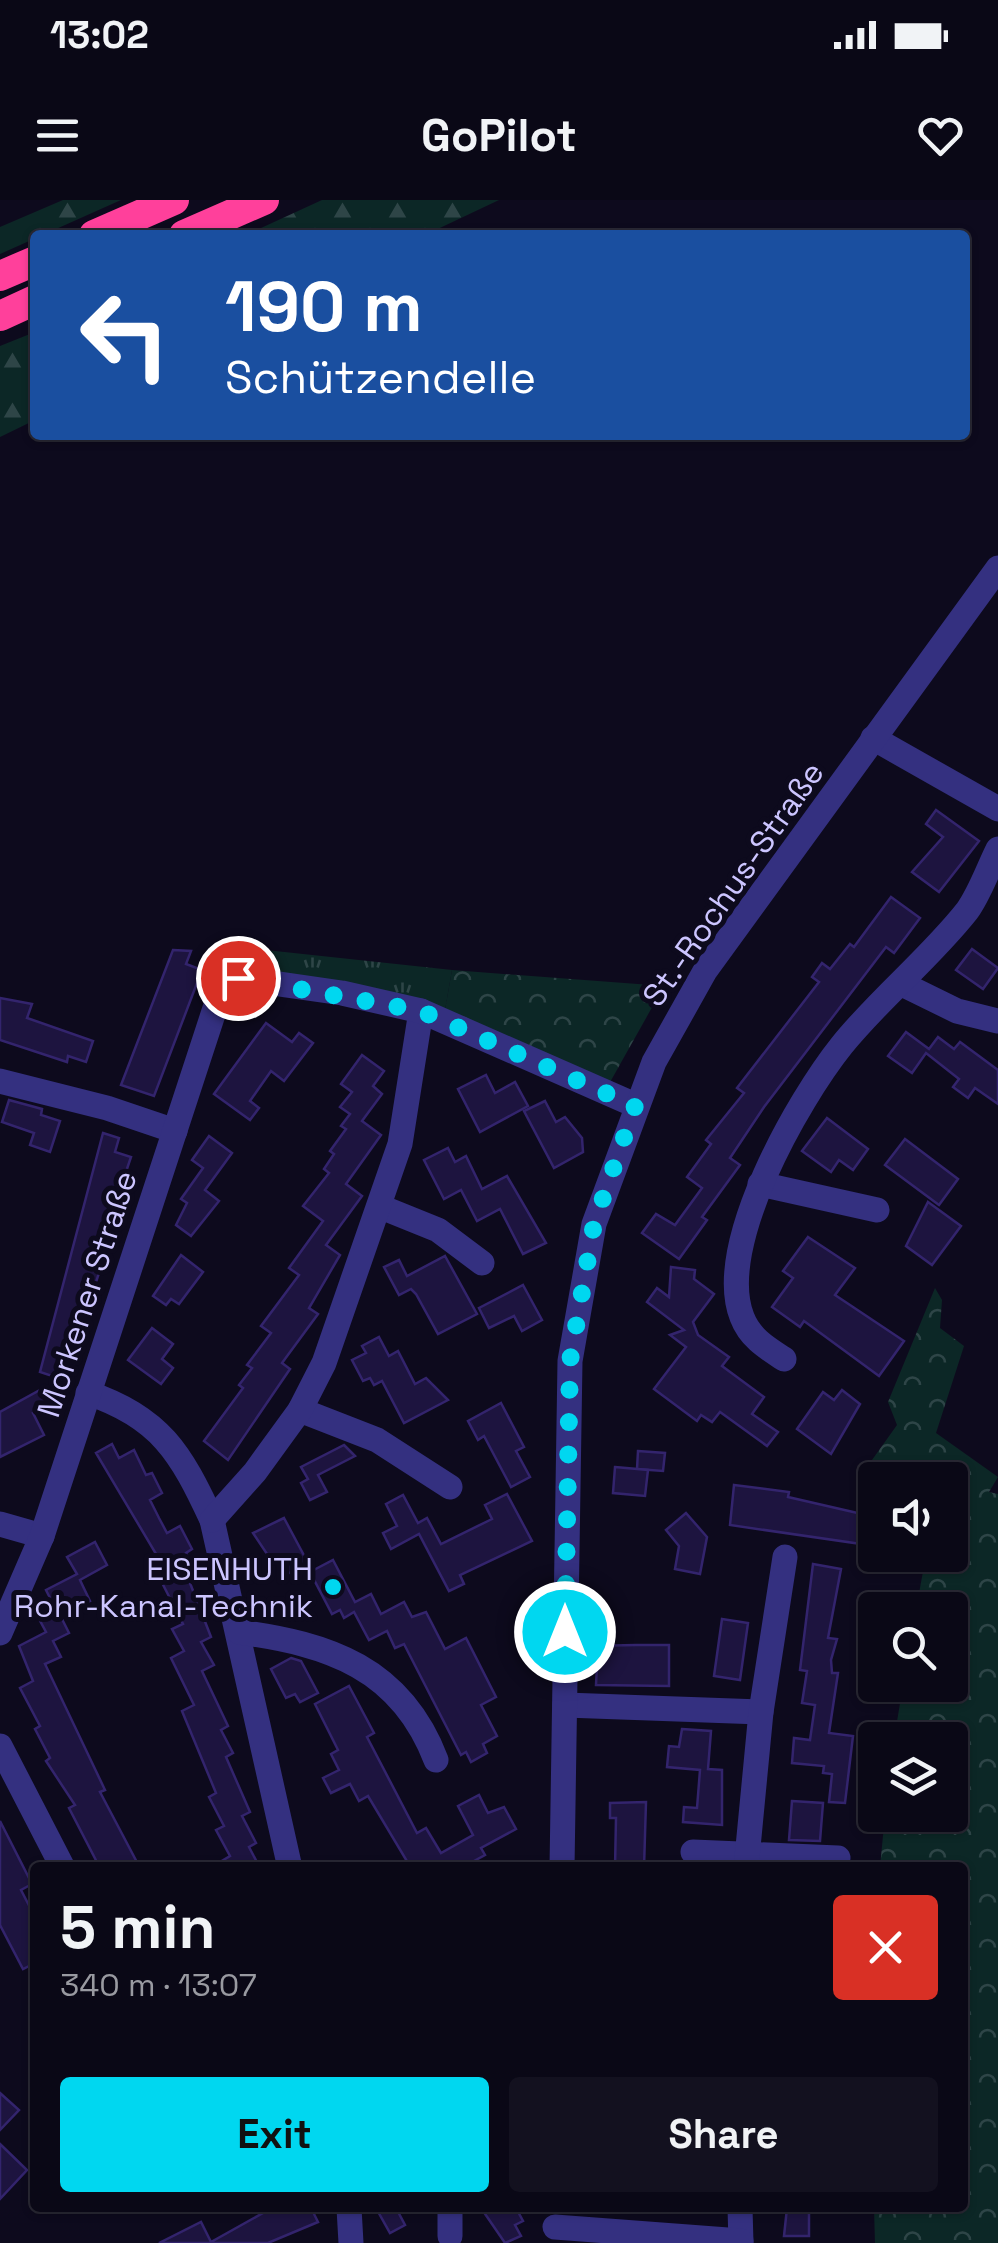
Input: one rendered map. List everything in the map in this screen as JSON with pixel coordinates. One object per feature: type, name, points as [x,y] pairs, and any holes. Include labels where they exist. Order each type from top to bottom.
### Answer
[{"type":"highway","points":[[105,230],[174,200]]},
{"type":"highway","points":[[195,230],[264,200]]},
{"type":"highway","points":[[0,276],[30,263]]},
{"type":"highway","points":[[0,316],[30,302]]},
{"type":"street","name":"St.-Rochus-Straße","points":[[562,1862],[570,1361],[594,1224],[635,1106],[671,1028],[706,971],[998,568]]},
{"type":"street","points":[[873,738],[998,809]]},
{"type":"street","points":[[784,1360],[758,1343],[741,1316],[738,1254],[760,1184],[796,1109],[834,1056],[970,907],[998,850]]},
{"type":"street","name":"Morkener Straße","points":[[0,1633],[42,1536],[220,993],[238,978],[421,1011]]},
{"type":"street","points":[[902,984],[957,1011],[998,1021]]},
{"type":"street","points":[[212,1520],[255,1472],[300,1410],[324,1362],[382,1207],[400,1144],[421,1011],[635,1106]]},
{"type":"street","points":[[0,1081],[107,1108],[175,1132]]},
{"type":"street","points":[[760,1184],[878,1210]]},
{"type":"street","points":[[382,1207],[438,1230],[482,1263]]},
{"type":"street","points":[[88,1393],[130,1407],[151,1422],[197,1488],[212,1520],[294,1862]]},
{"type":"street","points":[[300,1410],[377,1440],[450,1487]]},
{"type":"street","points":[[0,1524],[42,1536]]},
{"type":"street","points":[[747,1860],[761,1712],[786,1556]]},
{"type":"street","points":[[238,1632],[300,1640],[367,1668],[426,1733],[436,1760]]},
{"type":"street","points":[[565,1705],[761,1712]]},
{"type":"street","points":[[0,1746],[60,1862]]},
{"type":"street","points":[[693,1852],[747,1860],[838,1858]]},
{"type":"street","points":[[350,2212],[351,2243]]},
{"type":"street","points":[[450,2212],[450,2236]]},
{"type":"street","points":[[555,2226],[741,2242],[740,2212]]},
{"type":"green space","points":[[63,200],[121,200],[54,230],[30,230],[30,241],[0,254],[0,227]]},
{"type":"green space","points":[[322,200],[499,200],[436,230],[257,230]]},
{"type":"green space","points":[[30,334],[30,422],[0,437],[0,346]]},
{"type":"green space","points":[[247,948],[452,970],[445,1010],[242,967]]},
{"type":"green space","points":[[452,970],[664,986],[609,1084],[445,1010]]},
{"type":"green space","points":[[935,1288],[942,1300],[940,1328],[964,1346],[936,1433],[998,1477],[989,1492],[998,1494],[998,2243],[875,2243],[874,2212],[968,2212],[968,1862],[880,1862],[883,1832],[968,1832],[968,1722],[897,1722],[900,1702],[968,1702],[968,1592],[919,1592],[923,1572],[968,1572],[968,1462],[871,1462],[897,1425],[888,1402]]},
{"type":"building","points":[[936,810],[979,841],[939,892],[912,872],[943,837],[926,824]]},
{"type":"building","points":[[891,897],[920,918],[894,953],[886,947],[764,1107],[730,1158],[740,1165],[702,1217],[707,1220],[679,1259],[642,1233],[656,1214],[675,1225],[702,1188],[687,1177],[711,1144],[706,1140],[744,1093],[737,1088],[819,982],[812,977],[822,963],[830,969],[850,944],[854,947]]},
{"type":"building","points":[[972,949],[998,968],[983,989],[956,970]]},
{"type":"building","points":[[173,950],[191,951],[186,964],[202,970],[154,1096],[121,1085]]},
{"type":"building","points":[[0,998],[32,1004],[27,1018],[93,1041],[86,1062],[68,1056],[67,1062],[0,1040]]},
{"type":"building","points":[[266,1023],[292,1042],[299,1033],[313,1043],[284,1081],[271,1071],[250,1101],[259,1108],[250,1120],[214,1094]]},
{"type":"building","points":[[906,1032],[929,1049],[938,1037],[954,1049],[960,1042],[998,1070],[998,1104],[975,1088],[968,1098],[953,1087],[959,1079],[926,1053],[912,1073],[888,1056]]},
{"type":"building","points":[[362,1055],[384,1071],[373,1086],[382,1094],[362,1121],[381,1135],[346,1184],[362,1196],[326,1245],[340,1255],[309,1308],[318,1314],[282,1363],[290,1369],[228,1460],[204,1441],[243,1388],[239,1385],[252,1368],[247,1365],[271,1333],[261,1326],[299,1275],[289,1268],[323,1221],[303,1206],[329,1173],[324,1169],[334,1154],[330,1151],[346,1129],[341,1126],[350,1114],[340,1107],[352,1092],[341,1084]]},
{"type":"building","points":[[486,1075],[495,1093],[515,1082],[528,1106],[480,1132],[458,1089]]},
{"type":"building","points":[[9,1100],[42,1109],[41,1115],[60,1121],[50,1152],[30,1145],[34,1133],[2,1122]]},
{"type":"building","points":[[545,1101],[556,1122],[565,1117],[582,1138],[583,1152],[554,1168],[524,1111]]},
{"type":"building","points":[[827,1118],[868,1149],[853,1170],[839,1160],[831,1172],[802,1151]]},
{"type":"building","points":[[103,1133],[119,1138],[115,1152],[131,1157],[105,1234],[111,1236],[85,1316],[90,1317],[72,1374],[66,1372],[64,1380],[40,1372]]},
{"type":"building","points":[[209,1136],[232,1153],[205,1190],[219,1201],[191,1236],[176,1225],[187,1203],[181,1199],[203,1168],[192,1160]]},
{"type":"building","points":[[905,1139],[958,1179],[939,1205],[885,1165]]},
{"type":"building","points":[[448,1148],[455,1162],[466,1156],[482,1189],[507,1176],[546,1243],[523,1254],[500,1209],[477,1221],[461,1190],[444,1199],[424,1160]]},
{"type":"building","points":[[928,1202],[961,1226],[932,1265],[906,1246]]},
{"type":"building","points":[[808,1237],[855,1268],[835,1295],[904,1341],[879,1376],[804,1321],[800,1327],[772,1307],[793,1278],[783,1271]]},
{"type":"building","points":[[181,1255],[203,1272],[179,1304],[171,1299],[166,1305],[153,1296]]},
{"type":"building","points":[[445,1256],[477,1314],[438,1334],[416,1294],[411,1289],[399,1295],[384,1267],[399,1260],[407,1276]]},
{"type":"building","points":[[671,1267],[695,1270],[694,1279],[714,1294],[693,1322],[698,1335],[729,1357],[722,1366],[764,1397],[752,1414],[778,1432],[767,1446],[720,1412],[712,1422],[701,1415],[697,1421],[654,1389],[686,1347],[670,1335],[684,1330],[647,1302],[657,1288],[669,1297]]},
{"type":"building","points":[[523,1285],[542,1320],[522,1331],[514,1316],[489,1328],[479,1308]]},
{"type":"building","points":[[152,1328],[173,1344],[162,1359],[173,1368],[161,1384],[128,1360]]},
{"type":"building","points":[[379,1337],[389,1356],[398,1351],[415,1384],[426,1378],[448,1400],[404,1423],[382,1381],[374,1385],[370,1378],[363,1381],[352,1360],[366,1353],[362,1346]]},
{"type":"building","points":[[40,1390],[48,1405],[33,1413],[44,1435],[0,1457],[0,1412]]},
{"type":"building","points":[[842,1390],[860,1404],[831,1454],[797,1429],[823,1392],[834,1400]]},
{"type":"building","points":[[501,1403],[524,1447],[516,1451],[530,1477],[511,1487],[484,1436],[478,1440],[468,1421]]},
{"type":"building","points":[[112,1444],[119,1458],[134,1450],[146,1475],[152,1473],[162,1493],[150,1500],[167,1533],[180,1526],[192,1549],[186,1553],[199,1578],[190,1583],[211,1637],[201,1642],[214,1665],[202,1671],[228,1726],[221,1730],[233,1753],[226,1757],[250,1812],[242,1816],[256,1843],[249,1847],[257,1862],[220,1862],[230,1856],[216,1830],[224,1826],[209,1797],[216,1793],[182,1711],[194,1705],[171,1658],[184,1651],[172,1629],[183,1624],[155,1569],[162,1564],[96,1453]]},
{"type":"building","points":[[344,1445],[355,1456],[318,1475],[327,1492],[310,1500],[301,1483],[308,1479],[301,1467]]},
{"type":"building","points":[[638,1451],[665,1453],[663,1471],[637,1469]]},
{"type":"building","points":[[615,1467],[648,1470],[645,1496],[613,1493]]},
{"type":"building","points":[[734,1485],[789,1492],[788,1497],[858,1513],[858,1544],[730,1525]]},
{"type":"building","points":[[507,1494],[532,1541],[460,1575],[464,1584],[449,1591],[419,1534],[391,1549],[383,1533],[397,1526],[386,1504],[403,1495],[418,1523],[427,1518],[441,1544],[492,1519],[485,1505]]},
{"type":"building","points":[[686,1513],[707,1537],[700,1574],[675,1569],[679,1546],[666,1530]]},
{"type":"building","points":[[284,1518],[308,1563],[287,1574],[280,1560],[273,1563],[253,1533]]},
{"type":"building","points":[[95,1542],[107,1565],[80,1580],[90,1601],[62,1619],[69,1633],[53,1641],[61,1657],[45,1664],[105,1790],[100,1792],[137,1862],[97,1862],[69,1808],[75,1805],[46,1761],[50,1758],[35,1729],[40,1726],[20,1688],[33,1681],[19,1646],[46,1632],[38,1617],[55,1608],[46,1590],[77,1574],[67,1557]]},
{"type":"building","points":[[333,1560],[355,1602],[371,1594],[381,1614],[404,1602],[412,1617],[426,1612],[445,1649],[466,1638],[496,1697],[481,1705],[497,1736],[483,1744],[487,1753],[471,1762],[466,1752],[461,1755],[404,1644],[395,1648],[387,1631],[369,1640],[354,1612],[344,1618],[340,1610],[332,1614],[310,1572]]},
{"type":"building","points":[[813,1564],[841,1569],[828,1638],[837,1639],[831,1660],[832,1673],[838,1673],[829,1733],[853,1736],[845,1803],[829,1802],[832,1774],[823,1773],[824,1766],[792,1763],[794,1738],[810,1740],[815,1705],[802,1703],[807,1671],[800,1670]]},
{"type":"building","points":[[722,1619],[748,1623],[740,1680],[714,1676]]},
{"type":"building","points":[[669,1645],[669,1686],[596,1685],[597,1665],[588,1665],[589,1646]]},
{"type":"building","points":[[291,1658],[301,1661],[318,1693],[300,1702],[295,1694],[286,1698],[271,1669]]},
{"type":"building","points":[[349,1686],[374,1733],[367,1737],[417,1833],[426,1828],[441,1853],[473,1835],[458,1806],[479,1795],[488,1813],[504,1807],[516,1829],[481,1848],[485,1855],[472,1862],[407,1862],[368,1796],[359,1801],[350,1784],[331,1793],[323,1778],[339,1770],[331,1754],[338,1750],[315,1704]]},
{"type":"building","points":[[682,1729],[711,1731],[708,1769],[722,1770],[722,1825],[683,1822],[684,1807],[697,1808],[700,1770],[667,1767],[669,1746],[679,1747]]},
{"type":"building","points":[[792,1801],[823,1803],[820,1841],[789,1840]]},
{"type":"building","points":[[646,1802],[644,1862],[615,1862],[616,1818],[610,1818],[610,1803]]},
{"type":"building","points":[[0,1821],[30,1880],[30,1885],[21,1890],[30,1907],[30,1966],[23,1969],[0,1925]]},
{"type":"building","points":[[0,2093],[19,2110],[0,2130]]},
{"type":"building","points":[[0,2144],[27,2170],[0,2199]]},
{"type":"building","points":[[265,2212],[313,2212],[318,2222],[268,2243],[159,2243],[201,2222],[211,2242]]},
{"type":"building","points":[[378,2212],[398,2212],[405,2225],[390,2233]]},
{"type":"building","points":[[484,2212],[518,2212],[523,2221],[515,2225],[521,2236],[505,2243]]},
{"type":"building","points":[[787,2212],[809,2212],[809,2236],[784,2236]]},
{"type":"place","name":"EISENHUTH Rohr-Kanal-Technik","points":[[333,1587]]},
{"type":"route","points":[[238,978],[342,993],[421,1011],[635,1106],[594,1224],[570,1361],[565,1632]]}]
